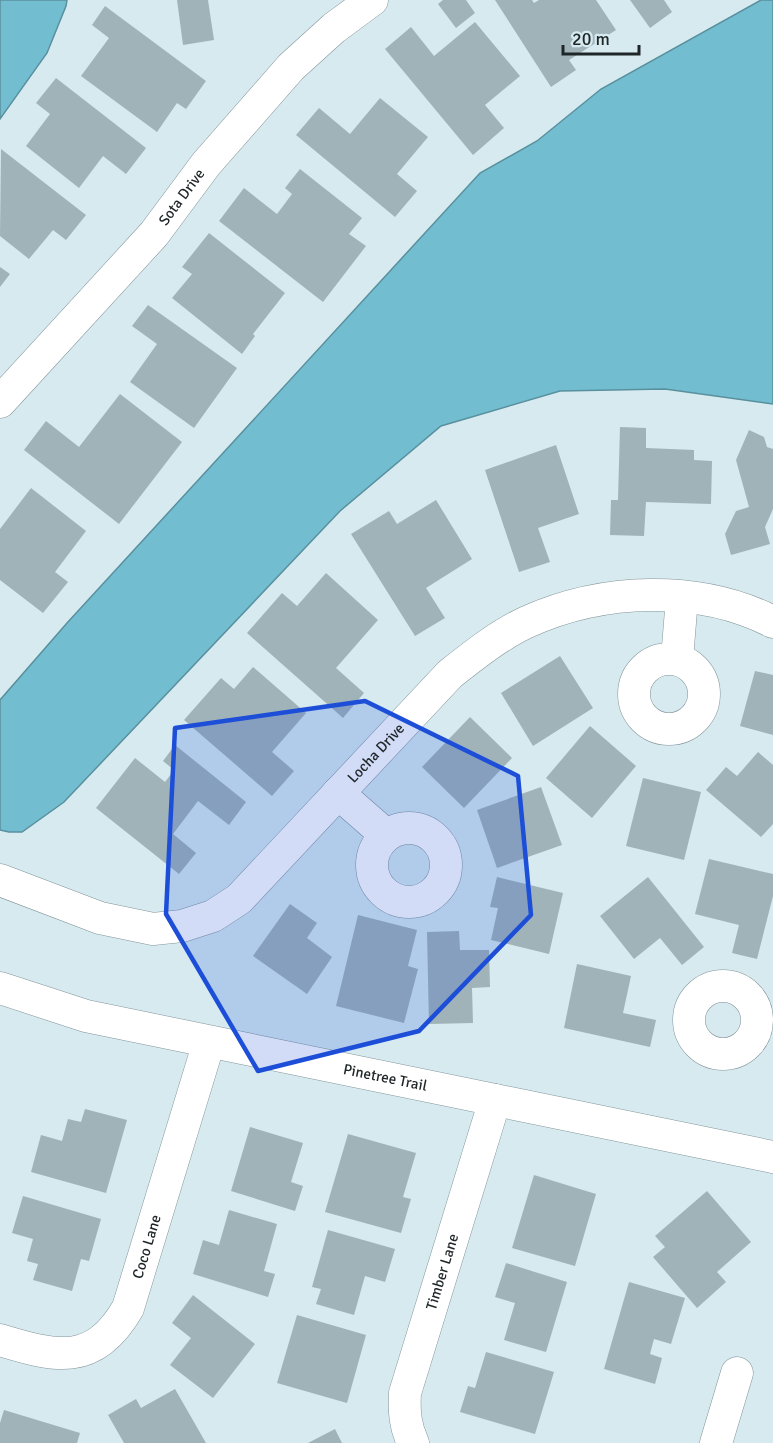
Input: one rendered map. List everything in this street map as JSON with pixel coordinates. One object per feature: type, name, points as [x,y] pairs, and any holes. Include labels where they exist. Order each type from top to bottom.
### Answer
[{"type":"street","name":"Sota Drive","points":[[0,402],[154,234],[206,164],[291,67],[334,28],[372,0]]},
{"type":"street","name":"Locha Drive","points":[[0,880],[100,918],[153,929],[182,926],[213,916],[239,899],[450,674],[484,648],[526,623],[569,607],[618,596],[682,598],[726,604],[760,615],[773,622]]},
{"type":"street","points":[[677,659],[682,598]]},
{"type":"street","points":[[338,793],[386,835]]},
{"type":"street","name":"Pinetree Trail","points":[[0,988],[86,1016],[773,1157]]},
{"type":"street","name":"Coco Lane","points":[[0,1340],[54,1355],[73,1353],[106,1338],[119,1324],[128,1308],[209,1042]]},
{"type":"street","name":"Timber Lane","points":[[413,1443],[407,1430],[404,1412],[405,1393],[495,1100]]},
{"type":"street","points":[[716,1443],[737,1373]]},
{"type":"highlighted area","points":[[365,701],[518,776],[531,915],[419,1031],[258,1071],[166,914],[175,728]]},
{"type":"water","points":[[0,0],[67,0],[47,53],[0,119]]},
{"type":"water","points":[[761,0],[773,0],[773,404],[665,389],[560,391],[441,426],[340,511],[64,802],[22,832],[0,830],[0,700],[67,623],[480,173],[537,141],[601,89]]},
{"type":"building","points":[[177,0],[208,0],[214,40],[183,45]]},
{"type":"building","points":[[443,0],[466,0],[475,13],[456,28],[438,4]]},
{"type":"building","points":[[495,0],[532,0],[534,3],[539,0],[596,0],[616,30],[569,60],[576,70],[551,87]]},
{"type":"building","points":[[630,0],[664,0],[672,12],[650,28]]},
{"type":"building","points":[[105,6],[206,81],[186,109],[177,103],[157,132],[81,76],[109,38],[92,25]]},
{"type":"building","points":[[475,22],[520,76],[485,105],[504,128],[473,155],[385,49],[411,27],[434,56]]},
{"type":"building","points":[[56,78],[146,148],[126,174],[103,156],[79,188],[26,146],[50,114],[36,103]]},
{"type":"building","points":[[380,98],[428,137],[397,174],[417,191],[395,217],[296,135],[319,108],[350,134]]},
{"type":"building","points":[[1,149],[86,215],[66,240],[53,230],[29,259],[0,236]]},
{"type":"building","points":[[300,169],[362,218],[349,234],[366,246],[323,302],[219,221],[244,188],[277,214],[292,194],[285,188]]},
{"type":"building","points":[[209,233],[285,293],[253,334],[255,336],[242,354],[172,298],[192,274],[182,267]]},
{"type":"building","points":[[0,267],[10,274],[0,287]]},
{"type":"building","points":[[148,305],[237,368],[194,428],[130,382],[157,344],[132,326]]},
{"type":"building","points":[[120,394],[182,442],[119,524],[24,450],[46,421],[79,447]]},
{"type":"building","points":[[620,427],[646,428],[646,448],[694,450],[694,460],[712,461],[711,504],[646,502],[644,536],[610,535],[611,500],[618,500]]},
{"type":"building","points":[[749,430],[764,437],[767,447],[773,449],[773,509],[765,527],[770,544],[731,555],[725,534],[736,511],[749,507],[736,460]]},
{"type":"building","points":[[556,445],[579,514],[538,528],[550,562],[519,572],[485,470]]},
{"type":"building","points":[[31,488],[86,531],[55,572],[68,582],[43,613],[0,580],[0,529]]},
{"type":"building","points":[[436,500],[472,559],[426,588],[445,618],[415,636],[351,534],[389,511],[397,524]]},
{"type":"building","points":[[326,573],[378,620],[336,668],[364,693],[343,718],[247,633],[282,593],[297,606]]},
{"type":"building","points":[[560,656],[593,708],[533,746],[501,693]]},
{"type":"building","points":[[253,667],[306,713],[272,752],[294,771],[272,796],[184,720],[221,678],[234,689]]},
{"type":"building","points":[[755,671],[773,675],[773,735],[740,726]]},
{"type":"building","points":[[470,717],[512,758],[464,808],[422,767]]},
{"type":"building","points":[[590,726],[636,766],[592,818],[546,778]]},
{"type":"building","points":[[175,745],[246,802],[229,825],[198,801],[173,834],[196,853],[179,874],[96,808],[135,758],[165,782],[174,770],[163,761]]},
{"type":"building","points":[[758,752],[773,765],[773,824],[761,837],[706,790],[726,767],[737,776]]},
{"type":"building","points":[[643,778],[701,792],[684,860],[626,846]]},
{"type":"building","points":[[541,787],[562,845],[497,868],[477,810]]},
{"type":"building","points":[[709,859],[773,874],[773,896],[757,959],[732,953],[739,925],[695,914]]},
{"type":"building","points":[[497,877],[563,893],[549,954],[491,940],[498,908],[490,907]]},
{"type":"building","points":[[648,877],[704,947],[682,965],[660,938],[634,959],[600,916]]},
{"type":"building","points":[[290,904],[317,923],[307,938],[332,957],[307,994],[253,956]]},
{"type":"building","points":[[358,915],[417,930],[408,966],[418,969],[404,1023],[336,1006]]},
{"type":"building","points":[[459,931],[460,950],[489,950],[490,987],[472,988],[473,1023],[429,1024],[427,932]]},
{"type":"building","points":[[577,964],[631,976],[623,1013],[656,1020],[650,1047],[564,1028]]},
{"type":"building","points":[[85,1109],[127,1120],[106,1193],[31,1172],[41,1135],[62,1141],[68,1119],[81,1122]]},
{"type":"building","points":[[250,1127],[303,1143],[291,1182],[303,1186],[295,1211],[231,1191]]},
{"type":"building","points":[[348,1134],[416,1153],[403,1197],[411,1199],[401,1233],[325,1212]]},
{"type":"building","points":[[534,1175],[596,1194],[575,1266],[512,1248]]},
{"type":"building","points":[[707,1191],[751,1242],[717,1272],[726,1282],[697,1308],[653,1257],[665,1247],[655,1236]]},
{"type":"building","points":[[23,1196],[101,1219],[89,1261],[81,1259],[72,1291],[33,1280],[38,1264],[27,1261],[33,1239],[12,1233]]},
{"type":"building","points":[[229,1210],[277,1224],[264,1271],[275,1274],[268,1297],[193,1274],[203,1240],[219,1245]]},
{"type":"building","points":[[328,1230],[395,1249],[385,1282],[365,1276],[354,1315],[316,1304],[321,1289],[312,1287]]},
{"type":"building","points":[[506,1263],[567,1282],[546,1352],[504,1340],[515,1303],[495,1297]]},
{"type":"building","points":[[629,1282],[685,1298],[671,1344],[654,1339],[650,1354],[662,1358],[655,1384],[604,1369]]},
{"type":"building","points":[[193,1295],[255,1344],[213,1398],[170,1365],[191,1338],[172,1323]]},
{"type":"building","points":[[297,1315],[366,1335],[347,1403],[277,1383]]},
{"type":"building","points":[[486,1352],[554,1372],[535,1434],[460,1412],[468,1386],[475,1388]]},
{"type":"building","points":[[175,1389],[206,1443],[124,1443],[108,1415],[136,1399],[141,1408]]},
{"type":"building","points":[[4,1410],[80,1433],[77,1443],[0,1443],[0,1423]]},
{"type":"building","points":[[335,1429],[342,1443],[308,1443]]}]
